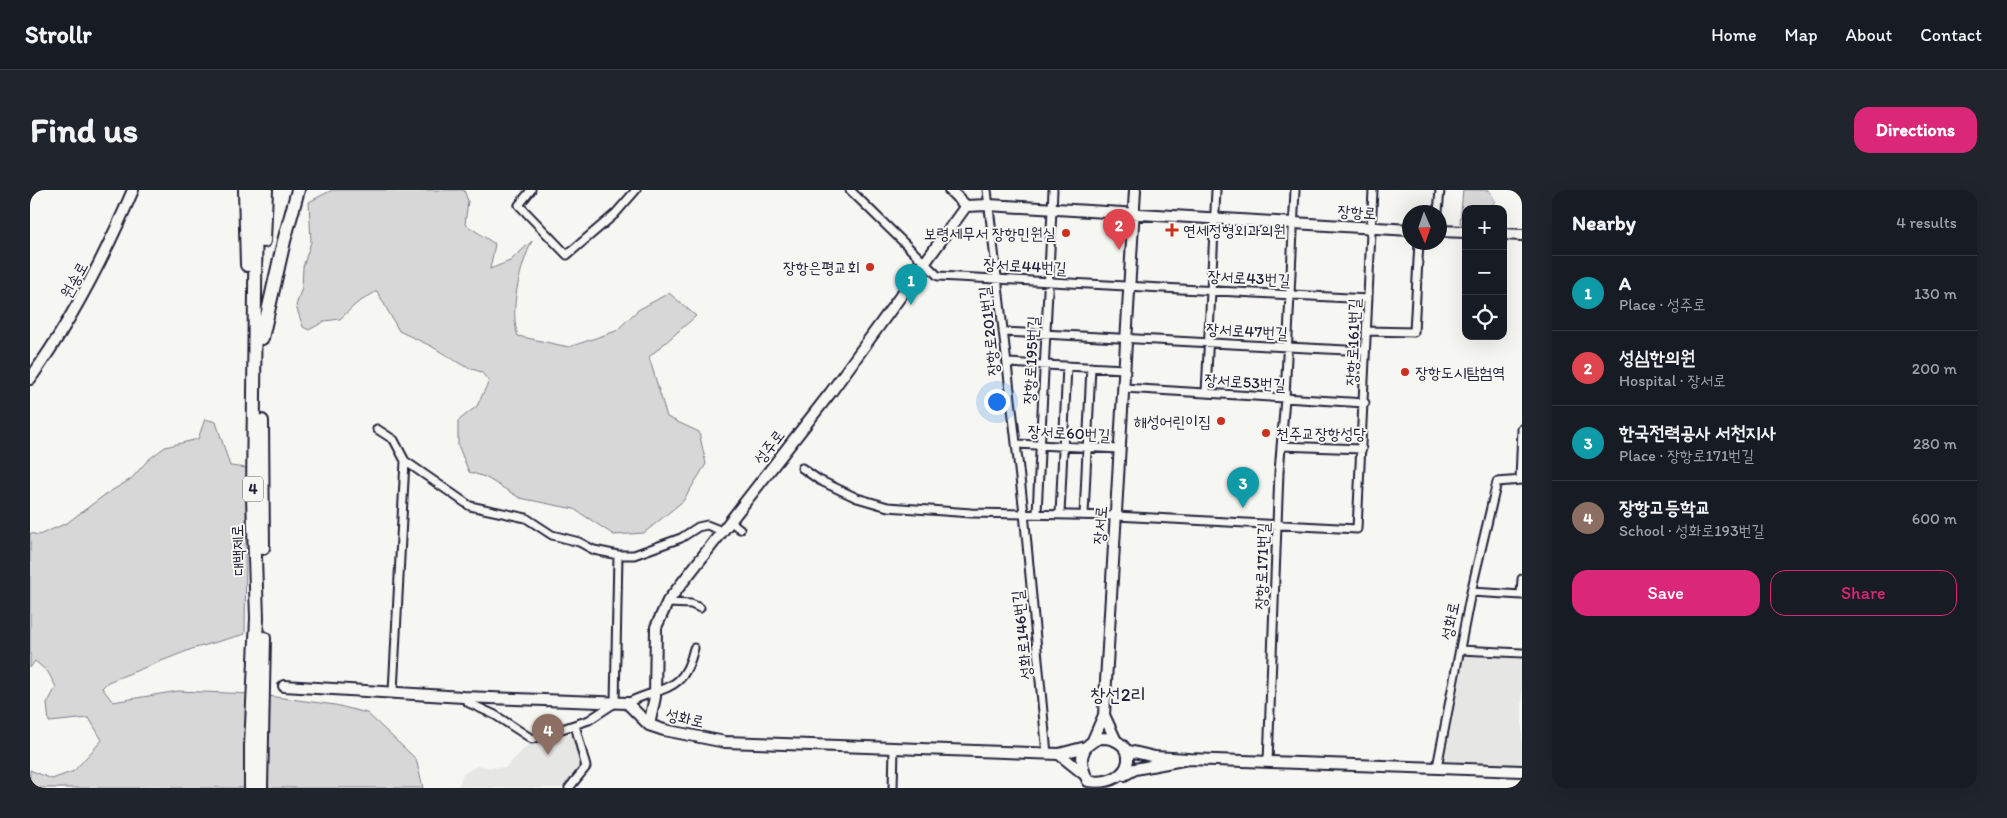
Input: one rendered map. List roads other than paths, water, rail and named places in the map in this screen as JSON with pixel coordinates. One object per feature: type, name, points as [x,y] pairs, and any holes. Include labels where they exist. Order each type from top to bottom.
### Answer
[{"type":"highway","points":[[245,190],[248,291],[259,338]]},
{"type":"highway","name":"대백제로","points":[[256,190],[264,683],[261,788]]},
{"type":"highway","name":"대백제로","points":[[251,788],[257,618],[252,497],[266,190]]},
{"type":"highway","points":[[259,338],[298,190]]},
{"type":"street","name":"원송로","points":[[30,379],[58,341],[105,254],[133,190]]},
{"type":"street","points":[[531,190],[520,205],[567,254],[614,214],[636,190]]},
{"type":"street","name":"장서로44번길","points":[[850,190],[938,276],[1049,280],[1129,286]]},
{"type":"street","points":[[950,190],[966,206]]},
{"type":"street","name":"장항로201번길","points":[[987,190],[1024,513]]},
{"type":"street","name":"장항로195번길","points":[[1037,514],[1053,190]]},
{"type":"street","name":"장서로","points":[[1104,715],[1135,190]]},
{"type":"street","points":[[1206,393],[1216,190]]},
{"type":"street","name":"장항로171번길","points":[[1268,762],[1277,525],[1295,190]]},
{"type":"street","name":"장항로161번길","points":[[1277,525],[1358,529],[1373,190]]},
{"type":"street","points":[[1439,205],[1440,190]]},
{"type":"street","name":"장항로","points":[[966,206],[988,205],[1052,208],[1402,230]]},
{"type":"street","name":"성주로","points":[[648,725],[655,692],[656,627],[666,604],[831,392],[966,206]]},
{"type":"street","points":[[1447,231],[1462,232]]},
{"type":"street","points":[[1507,234],[1522,235]]},
{"type":"street","points":[[1366,331],[1414,332],[1419,250]]},
{"type":"street","name":"장서로43번길","points":[[1129,286],[1368,299]]},
{"type":"street","points":[[1004,332],[1127,338]]},
{"type":"street","name":"장서로47번길","points":[[1127,338],[1365,351]]},
{"type":"street","points":[[1007,363],[1125,369]]},
{"type":"street","points":[[1060,514],[1067,366]]},
{"type":"street","points":[[1084,515],[1090,367]]},
{"type":"street","name":"장서로53번길","points":[[1124,388],[1365,403]]},
{"type":"street","points":[[377,429],[394,440],[405,461],[470,506],[526,518],[552,535],[579,542],[594,550],[618,555],[634,554],[681,538],[698,527],[707,525],[722,531]]},
{"type":"street","points":[[1521,480],[1522,430]]},
{"type":"street","name":"장서로60번길","points":[[1016,444],[1120,450]]},
{"type":"street","points":[[1281,446],[1362,449]]},
{"type":"street","points":[[392,692],[405,461]]},
{"type":"street","points":[[802,468],[819,480],[857,498],[888,507],[971,513],[1116,516],[1277,525]]},
{"type":"street","name":"성화로","points":[[1437,767],[1471,592],[1497,482],[1521,480]]},
{"type":"street","name":"성화로146번길","points":[[1024,513],[1047,754]]},
{"type":"street","points":[[730,521],[740,529]]},
{"type":"street","points":[[615,703],[618,555]]},
{"type":"street","points":[[1471,592],[1522,594],[1522,579]]},
{"type":"street","points":[[666,604],[691,604],[700,608]]},
{"type":"street","points":[[284,686],[463,697],[628,703],[676,685],[684,675],[694,648]]},
{"type":"street","points":[[1460,650],[1522,653]]},
{"type":"street","points":[[463,697],[469,703],[495,714],[532,739],[589,720],[615,703]]},
{"type":"street","name":"성화로","points":[[628,703],[648,725],[725,742],[1047,754],[1059,754],[1089,744]]},
{"type":"street","points":[[1104,715],[1116,741],[1125,750],[1155,757],[1522,771]]},
{"type":"street","points":[[1088,781],[1081,760],[1104,715]]},
{"type":"street","points":[[569,788],[586,767],[575,725]]},
{"type":"street","points":[[1089,744],[1108,738],[1116,741]]},
{"type":"street","points":[[894,748],[894,788]]},
{"type":"street","points":[[1124,774],[1128,765],[1125,750]]},
{"type":"street","points":[[1059,754],[1088,781],[1110,785],[1124,774],[1135,770],[1188,759]]},
{"type":"place","name":"연세정형외과의원","points":[[1172,230]]},
{"type":"place","name":"보령세무서 장항민원실","points":[[1066,233]]},
{"type":"place","name":"성심한의원","points":[[1119,250]]},
{"type":"place","name":"장항은평교회","points":[[870,267]]},
{"type":"place","name":"A","points":[[911,305]]},
{"type":"place","name":"장항도시탐험역","points":[[1405,372]]},
{"type":"place","name":"해성어린이집","points":[[1221,421]]},
{"type":"place","name":"천주교장항성당","points":[[1266,433]]},
{"type":"place","name":"한국전력공사 서천지사","points":[[1243,508]]},
{"type":"place","name":"장항고등학교","points":[[548,755]]},
{"type":"district","name":"창선2리","points":[[1118,694]]}]
